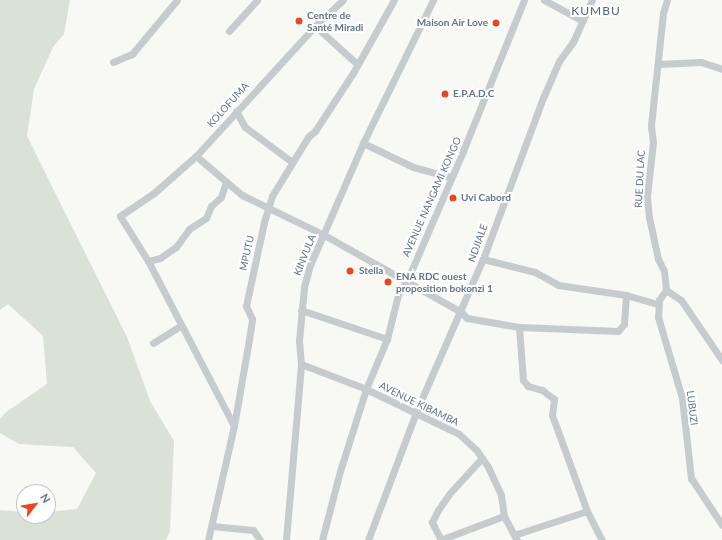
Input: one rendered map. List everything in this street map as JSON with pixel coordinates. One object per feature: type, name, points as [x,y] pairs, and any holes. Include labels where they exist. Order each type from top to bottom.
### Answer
[{"type":"street","points":[[112,62],[132,54],[177,0]]},
{"type":"street","points":[[229,31],[257,0]]},
{"type":"street","name":"KOLOFUMA","points":[[148,261],[120,216],[154,193],[196,156],[315,26],[342,0]]},
{"type":"street","name":"MPUTU","points":[[208,540],[234,426],[252,321],[246,306],[269,207],[278,183],[308,137],[315,131],[357,64],[394,0]]},
{"type":"street","name":"KINVULA","points":[[286,540],[301,364],[301,310],[306,280],[363,143],[432,0]]},
{"type":"street","name":"AVENUE NANGAMI KONGO","points":[[322,540],[366,389],[387,339],[399,290],[406,283],[488,91],[524,0]]},
{"type":"street","points":[[544,0],[583,21]]},
{"type":"street","name":"NDJIALE","points":[[368,540],[416,412],[483,259],[543,98],[559,61],[573,42],[592,0]]},
{"type":"street","name":"RUE DU LAC","points":[[666,290],[664,271],[658,259],[649,218],[648,196],[652,142],[651,126],[663,13],[667,0]]},
{"type":"street","points":[[315,26],[357,64]]},
{"type":"street","points":[[658,64],[701,62],[722,69]]},
{"type":"street","points":[[236,111],[245,127],[292,162]]},
{"type":"street","points":[[363,143],[413,167],[450,177]]},
{"type":"street","points":[[196,156],[242,195],[324,235],[406,283],[461,312],[467,318],[519,327],[618,331],[624,324],[626,295]]},
{"type":"street","points":[[226,182],[221,197],[211,206],[206,218],[189,229],[176,247],[160,258],[148,261],[180,326],[234,426]]},
{"type":"street","points":[[483,259],[535,272],[558,285],[626,295],[658,304],[666,290],[681,300],[722,360]]},
{"type":"street","name":"LUBUZI","points":[[658,304],[658,317],[683,402],[691,478],[722,525]]},
{"type":"street","points":[[301,310],[387,339]]},
{"type":"street","points":[[153,343],[180,326]]},
{"type":"street","points":[[519,327],[523,380],[528,386],[551,396],[554,399],[552,415],[587,511],[602,540]]},
{"type":"street","name":"AVENUE KIBAMBA","points":[[301,364],[366,389],[459,434],[482,458],[501,495],[504,516],[516,538]]},
{"type":"street","points":[[482,458],[449,494],[432,522],[440,539],[504,516]]},
{"type":"street","points":[[516,538],[587,511]]},
{"type":"street","points":[[212,526],[253,530],[260,540]]},
{"type":"shaded area","points":[[0,0],[70,0],[64,34],[53,47],[34,89],[27,136],[127,337],[150,401],[174,441],[170,531],[166,540],[0,540],[0,510],[16,511],[16,524],[56,524],[56,511],[77,509],[96,473],[73,447],[19,444],[0,433],[0,419],[6,412],[47,384],[43,336],[8,304],[0,310]]},
{"type":"place","name":"Centre de Santé Miradi","points":[[299,21]]},
{"type":"place","name":"Maison Air Love","points":[[496,23]]},
{"type":"place","name":"E.P.A.D.C","points":[[445,94]]},
{"type":"place","name":"Uvi Cabord","points":[[453,198]]},
{"type":"place","name":"Stella","points":[[350,271]]},
{"type":"place","name":"ENA RDC ouest proposition bokonzi 1","points":[[388,282]]},
{"type":"district","name":"KUMBU","points":[[596,11]]}]
